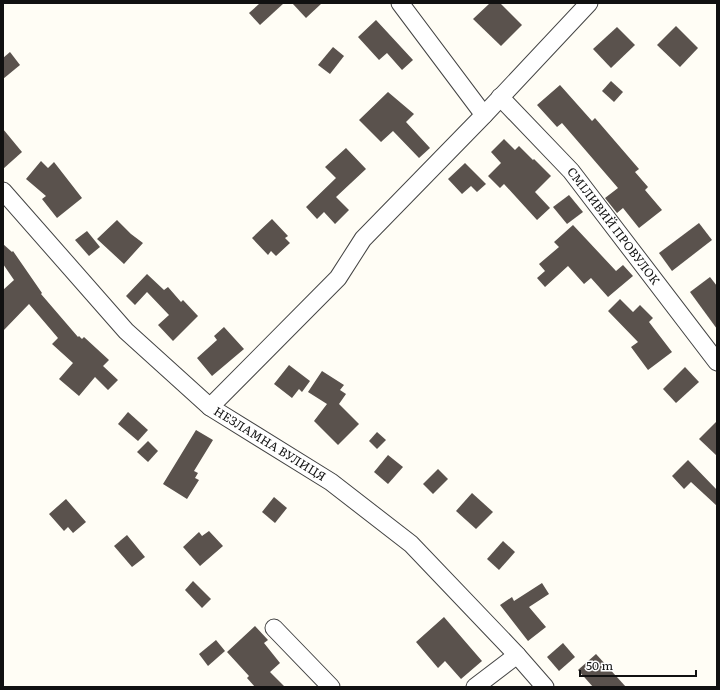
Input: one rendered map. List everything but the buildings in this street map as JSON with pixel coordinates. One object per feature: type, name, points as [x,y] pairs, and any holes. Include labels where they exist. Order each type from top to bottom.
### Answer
[{"type":"street","points":[[400,3],[484,115]]},
{"type":"street","points":[[210,407],[338,278],[363,239],[484,115],[589,3]]},
{"type":"street","name":"СМІЛИВИЙ ПРОВУЛОК","points":[[500,98],[571,171],[717,362]]},
{"type":"street","name":"НЕЗЛАМНА ВУЛИЦЯ","points":[[3,192],[126,331],[210,407],[331,482],[411,544],[546,687]]},
{"type":"street","points":[[274,628],[331,687]]},
{"type":"street","points":[[475,687],[517,655]]}]
